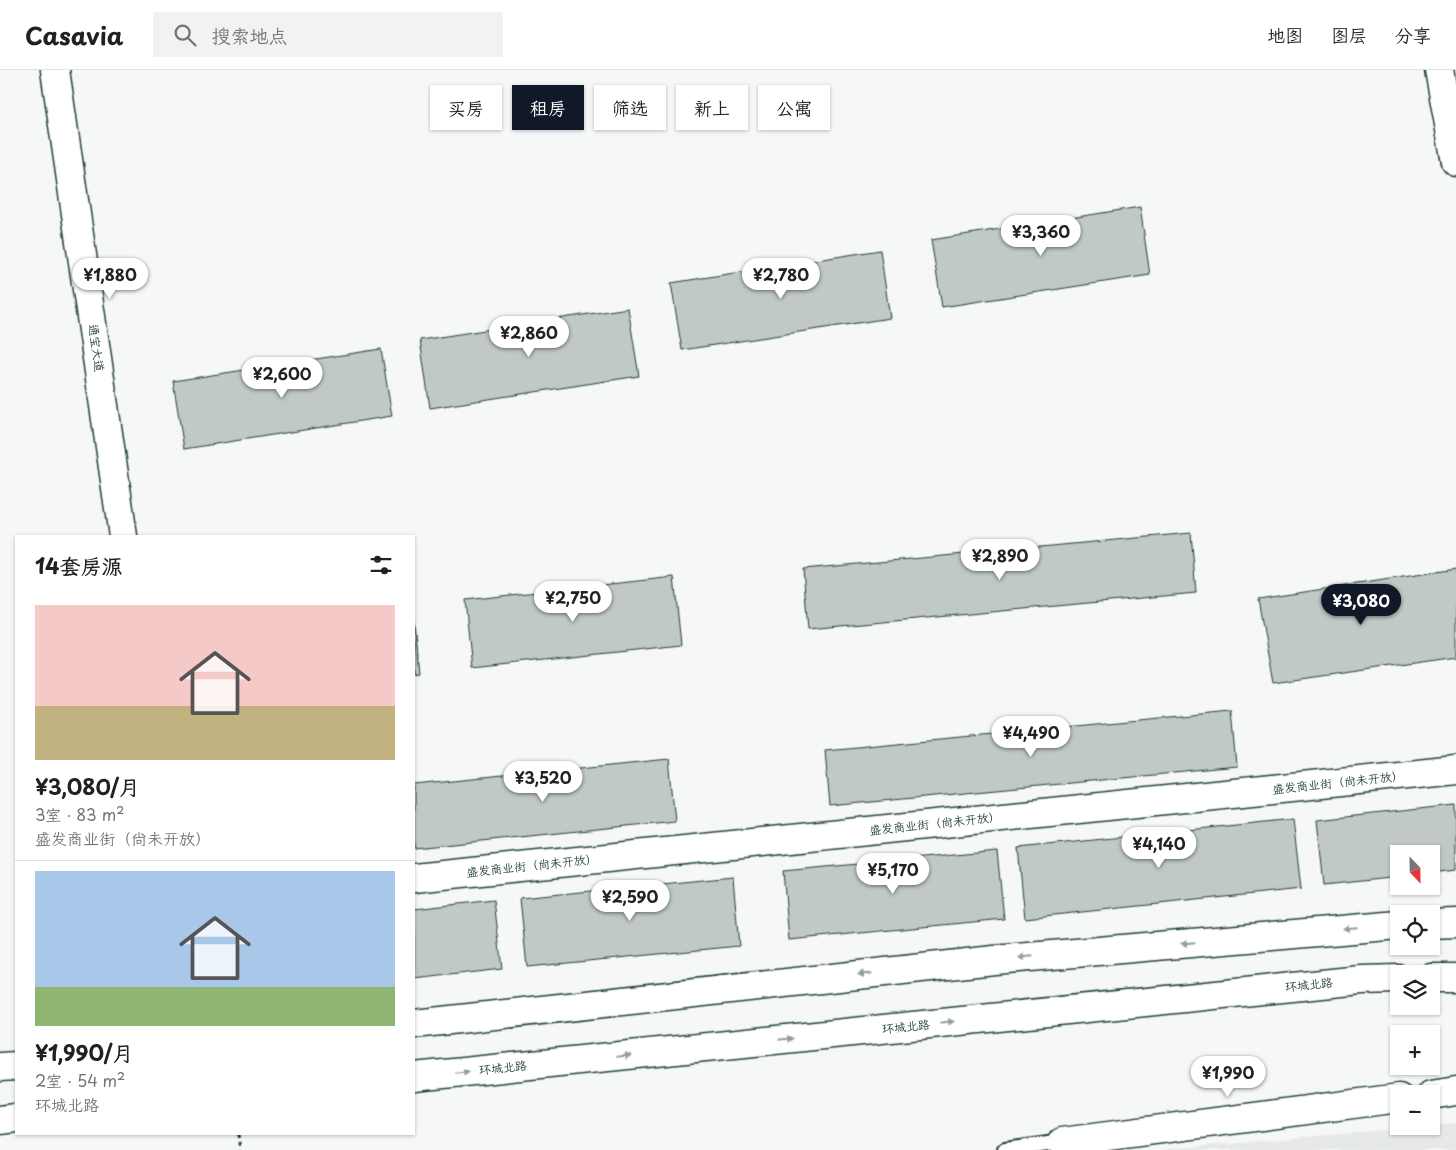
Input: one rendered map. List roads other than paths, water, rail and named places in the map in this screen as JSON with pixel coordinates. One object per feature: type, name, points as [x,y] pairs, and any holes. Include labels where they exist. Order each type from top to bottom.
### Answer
[{"type":"main road","name":"通宝大道","points":[[55,70],[123,535]]},
{"type":"main road","points":[[1439,70],[1456,162]]},
{"type":"main road","name":"盛发商业街（尚未开放）","points":[[415,878],[1456,770]]},
{"type":"main road","points":[[1440,924],[1456,923]]},
{"type":"main road","points":[[415,1024],[994,960],[1390,927]]},
{"type":"main road","points":[[1440,978],[1456,978]]},
{"type":"main road","name":"环城北路","points":[[415,1077],[1361,980],[1390,979]]},
{"type":"main road","points":[[0,1067],[15,1066]]},
{"type":"main road","points":[[1440,1093],[1456,1090]]},
{"type":"main road","points":[[1062,1142],[1390,1099]]},
{"type":"main road","points":[[0,1120],[15,1118]]},
{"type":"lane","points":[[1005,1150],[1062,1142]]}]
